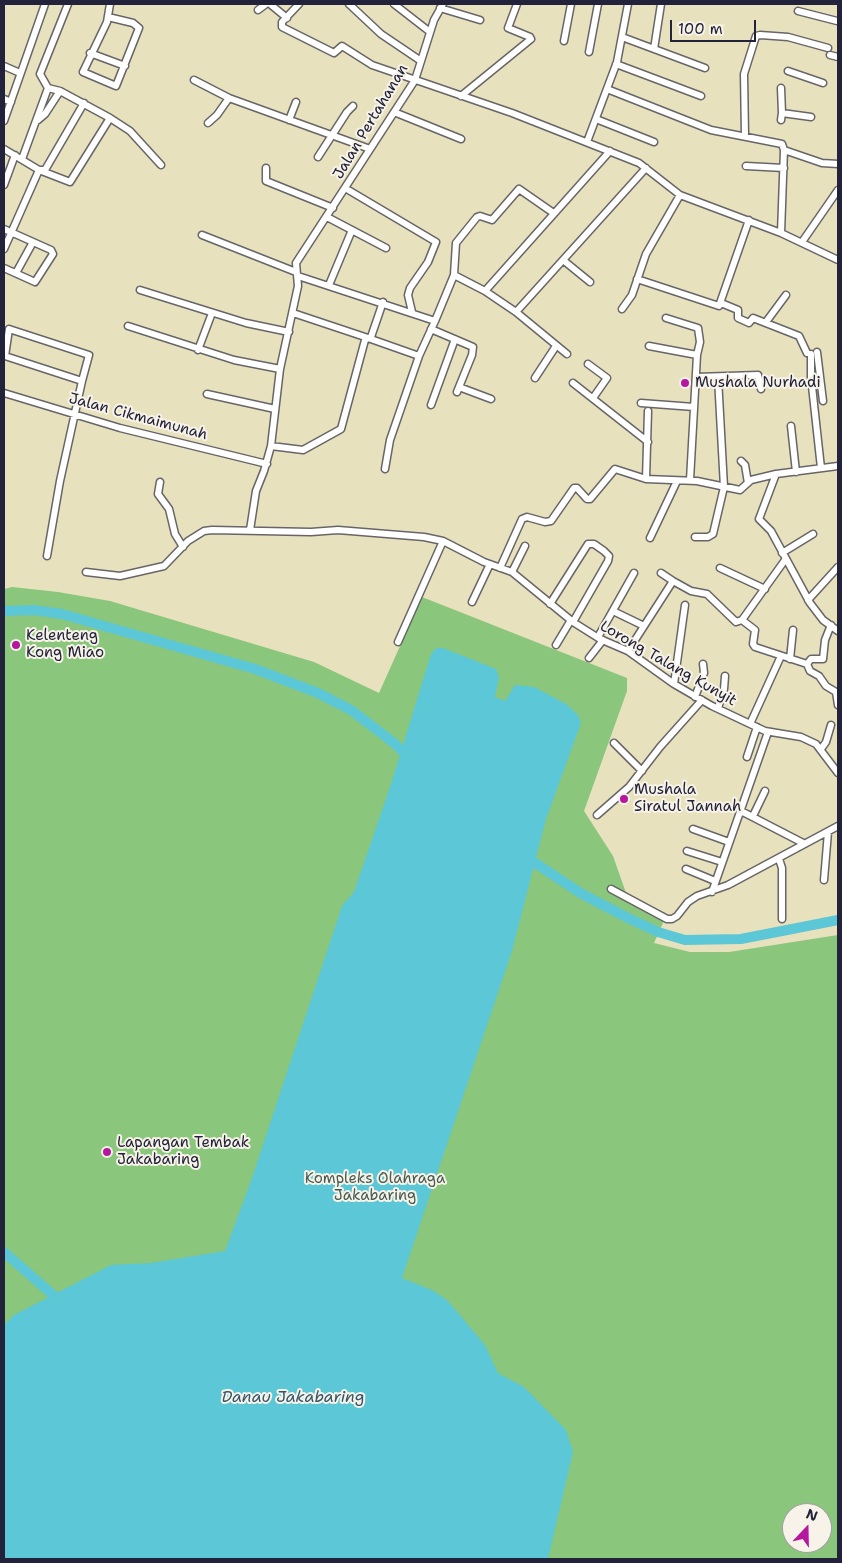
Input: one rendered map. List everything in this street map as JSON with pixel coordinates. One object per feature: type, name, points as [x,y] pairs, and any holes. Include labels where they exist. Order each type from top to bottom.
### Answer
[{"type":"street","points":[[4,121],[44,4]]},
{"type":"street","points":[[68,4],[40,74],[48,88],[60,91],[130,131],[161,165]]},
{"type":"street","points":[[108,17],[133,23],[138,27],[118,84],[113,85],[83,74],[83,68],[108,17],[110,4]]},
{"type":"street","points":[[258,10],[266,4]]},
{"type":"street","points":[[270,4],[286,18]]},
{"type":"street","points":[[299,4],[286,18],[282,27],[334,53],[342,46],[372,65],[610,151],[646,168],[680,194],[781,233],[838,260]]},
{"type":"street","points":[[349,4],[381,34],[421,61]]},
{"type":"street","points":[[394,4],[430,32]]},
{"type":"street","points":[[461,96],[531,39],[508,28],[517,4]]},
{"type":"street","points":[[564,41],[571,4]]},
{"type":"street","points":[[589,52],[598,4]]},
{"type":"street","points":[[587,142],[616,64],[628,4]]},
{"type":"street","points":[[654,49],[661,4]]},
{"type":"street","points":[[441,6],[480,20]]},
{"type":"street","name":"Jalan Pertahanan","points":[[250,530],[256,491],[267,464],[271,446],[280,369],[292,313],[297,274],[296,263],[414,80],[441,6]]},
{"type":"street","points":[[798,11],[836,21]]},
{"type":"street","points":[[745,136],[744,74],[756,36],[788,37],[828,48]]},
{"type":"street","points":[[622,37],[704,68]]},
{"type":"street","points":[[90,53],[125,66]]},
{"type":"street","points":[[830,55],[838,57]]},
{"type":"street","points":[[616,64],[702,96]]},
{"type":"street","points":[[4,66],[20,73]]},
{"type":"street","points":[[788,71],[823,83]]},
{"type":"street","points":[[194,80],[229,98],[370,149]]},
{"type":"street","points":[[22,159],[38,120],[48,88]]},
{"type":"street","points":[[781,88],[782,116],[811,117]]},
{"type":"street","points":[[607,89],[711,130],[782,144],[784,168],[781,233]]},
{"type":"street","points":[[38,120],[45,114],[60,91]]},
{"type":"street","points":[[208,123],[218,115],[229,98]]},
{"type":"street","points":[[4,99],[11,102]]},
{"type":"street","points":[[290,120],[296,102]]},
{"type":"street","points":[[39,170],[47,169],[84,104]]},
{"type":"street","points":[[318,157],[347,112],[353,106]]},
{"type":"street","points":[[394,112],[460,138]]},
{"type":"street","points":[[4,149],[39,170],[70,182],[110,118]]},
{"type":"street","points":[[596,119],[654,142]]},
{"type":"street","points":[[784,150],[822,163],[834,162],[838,164]]},
{"type":"street","points":[[485,291],[552,212],[610,151]]},
{"type":"street","points":[[4,185],[15,155]]},
{"type":"street","points":[[746,166],[784,168]]},
{"type":"street","points":[[266,168],[266,181],[333,208]]},
{"type":"street","points":[[516,312],[646,168]]},
{"type":"street","points":[[4,249],[39,170]]},
{"type":"street","points":[[345,188],[436,242],[428,262],[410,288],[408,295],[412,312]]},
{"type":"street","points":[[385,469],[390,440],[419,356],[454,275],[458,239],[479,216],[492,220],[518,189],[523,190],[552,212]]},
{"type":"street","points":[[802,242],[838,192]]},
{"type":"street","points":[[622,309],[630,299],[646,254],[680,194]]},
{"type":"street","points":[[327,217],[386,248]]},
{"type":"street","points":[[637,279],[717,306],[721,303],[729,274],[749,220]]},
{"type":"street","points":[[4,229],[51,250],[52,255],[35,282],[4,268]]},
{"type":"street","points":[[329,285],[352,230]]},
{"type":"street","points":[[202,235],[297,274],[435,321]]},
{"type":"street","points":[[16,273],[33,242]]},
{"type":"street","points":[[563,260],[590,282]]},
{"type":"street","points":[[454,275],[485,291],[516,312],[567,354]]},
{"type":"street","points":[[140,290],[212,313],[289,332]]},
{"type":"street","points":[[766,322],[786,295]]},
{"type":"street","points":[[271,446],[303,450],[341,430],[366,340],[370,338],[383,302]]},
{"type":"street","points":[[721,303],[738,310],[738,318],[749,323],[753,318],[799,336],[812,353],[823,401]]},
{"type":"street","points":[[198,350],[212,313]]},
{"type":"street","points":[[292,313],[419,356]]},
{"type":"street","points":[[666,318],[698,328],[700,342],[697,355],[690,480]]},
{"type":"street","points":[[128,326],[198,350],[234,360],[280,369]]},
{"type":"street","points":[[47,556],[60,481],[89,355],[9,329],[5,356],[82,381]]},
{"type":"street","points":[[431,329],[473,349],[458,390],[491,399]]},
{"type":"street","points":[[430,404],[455,339]]},
{"type":"street","points":[[536,378],[556,346]]},
{"type":"street","points":[[649,346],[697,355]]},
{"type":"street","points":[[812,353],[811,377],[821,468]]},
{"type":"street","points":[[588,364],[607,378],[593,398]]},
{"type":"street","points":[[696,377],[718,378],[758,375],[761,389]]},
{"type":"street","points":[[695,538],[708,537],[713,534],[724,486],[718,378]]},
{"type":"street","points":[[572,383],[648,442]]},
{"type":"street","name":"Jalan Cikmaimunah","points":[[4,393],[120,428],[267,464]]},
{"type":"street","points":[[207,394],[275,409]]},
{"type":"street","points":[[641,403],[694,407]]},
{"type":"street","points":[[646,479],[648,411]]},
{"type":"street","points":[[791,426],[796,472]]},
{"type":"street","points":[[741,461],[745,465],[748,483]]},
{"type":"street","points":[[500,568],[522,519],[527,517],[545,522],[551,521],[574,488],[577,488],[587,499],[590,499],[615,469],[646,479],[690,480],[740,490],[748,483],[776,474],[838,466]]},
{"type":"street","points":[[776,474],[759,519],[771,531],[808,600],[823,620],[838,631]]},
{"type":"street","points":[[650,538],[677,481]]},
{"type":"street","points":[[160,482],[158,494],[169,509],[175,534],[183,547]]},
{"type":"street","points":[[86,572],[120,576],[164,566],[183,547],[204,532],[250,530],[312,532],[338,530],[424,537],[443,541],[490,564],[512,572],[525,546]]},
{"type":"street","points":[[782,553],[813,534]]},
{"type":"street","points":[[398,642],[443,541]]},
{"type":"street","points":[[550,604],[588,543],[604,551],[608,556],[608,561],[556,645]]},
{"type":"street","points":[[661,573],[692,591],[707,594],[736,622],[742,620],[785,560]]},
{"type":"street","points":[[472,602],[490,564]]},
{"type":"street","points":[[808,600],[838,567]]},
{"type":"street","points":[[720,568],[765,589]]},
{"type":"street","name":"Lorong Talang Kunyit","points":[[512,572],[572,622],[601,639],[628,651],[674,684],[702,700],[768,732],[806,739],[821,748]]},
{"type":"street","points":[[589,658],[601,639],[613,611],[634,573]]},
{"type":"street","points":[[628,651],[673,581]]},
{"type":"street","points":[[674,684],[685,606]]},
{"type":"street","points":[[613,611],[644,626]]},
{"type":"street","points":[[742,620],[755,630],[754,646],[806,664],[810,672],[820,677],[826,686],[836,692],[838,705]]},
{"type":"street","points":[[806,664],[811,659],[823,659],[825,640],[830,625]]},
{"type":"street","points":[[790,659],[794,630]]},
{"type":"street","points":[[750,724],[781,656]]},
{"type":"street","points":[[695,696],[704,673],[703,664]]},
{"type":"street","points":[[718,708],[724,689],[725,676]]},
{"type":"street","points":[[596,815],[642,771],[660,746],[702,700]]},
{"type":"street","points":[[831,726],[826,744],[821,748],[838,774]]},
{"type":"street","points":[[747,757],[757,727]]},
{"type":"street","points":[[712,892],[768,732]]},
{"type":"street","points":[[614,743],[642,771]]},
{"type":"street","points":[[753,816],[766,791]]},
{"type":"street","points":[[741,811],[803,843]]},
{"type":"street","points":[[611,889],[667,919],[672,919],[677,916],[688,902],[697,896],[712,892],[779,859],[803,843],[838,826]]},
{"type":"street","points":[[693,829],[730,842]]},
{"type":"street","points":[[824,880],[828,832]]},
{"type":"street","points":[[686,851],[722,862]]},
{"type":"street","points":[[779,859],[782,868],[782,918]]},
{"type":"street","points":[[686,869],[715,881]]},
{"type":"green space","name":"Kompleks Olahraga Jakabaring","points":[[12,587],[58,592],[110,601],[314,662],[379,693],[422,597],[627,678],[627,691],[584,811],[613,856],[626,893],[667,914],[654,943],[690,952],[729,952],[838,935],[838,1559],[4,1559],[4,589]]},
{"type":"water","name":"Danau Jakabaring","points":[[436,648],[443,648],[496,669],[499,677],[495,697],[505,701],[515,685],[534,687],[566,704],[578,715],[581,723],[546,819],[512,951],[402,1278],[434,1291],[448,1301],[485,1345],[498,1373],[524,1387],[566,1430],[573,1452],[548,1559],[4,1559],[4,1325],[14,1315],[111,1265],[151,1263],[225,1251],[251,1181],[342,906],[354,892],[391,784],[431,654]]},
{"type":"waterway","points":[[4,611],[34,610],[62,614],[255,669],[318,693],[351,710],[394,743],[411,760]]},
{"type":"waterway","points":[[523,855],[582,894],[658,932],[685,940],[741,939],[838,920]]},
{"type":"waterway","points":[[4,1252],[53,1295]]},
{"type":"place","name":"Mushala Nurhadi","points":[[685,383]]},
{"type":"place","name":"Kelenteng Kong Miao","points":[[16,645]]},
{"type":"place","name":"Mushala Siratul Jannah","points":[[624,799]]},
{"type":"place","name":"Lapangan Tembak Jakabaring","points":[[107,1152]]}]
